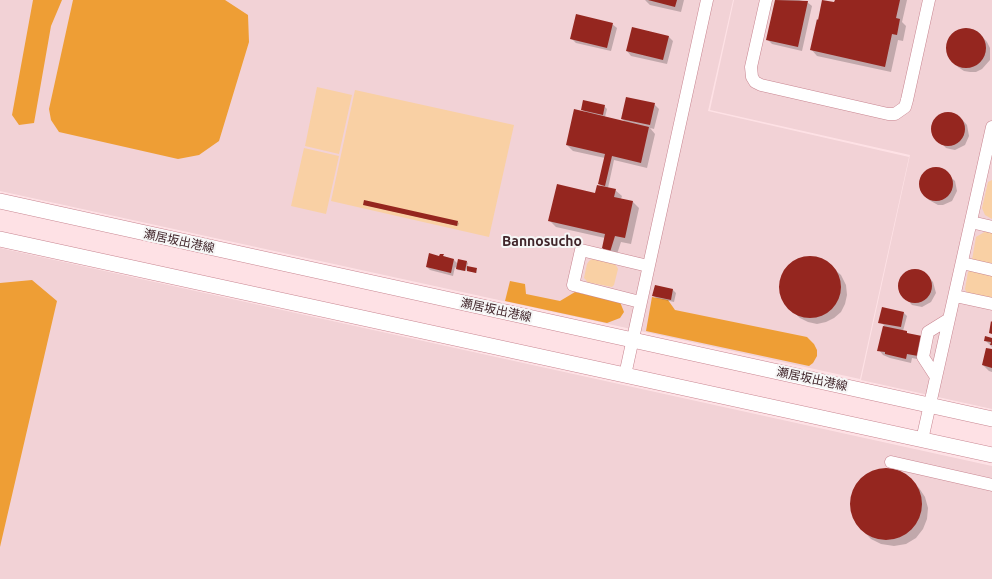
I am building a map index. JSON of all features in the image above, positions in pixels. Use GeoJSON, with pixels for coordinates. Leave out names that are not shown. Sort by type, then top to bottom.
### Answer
{"type":"FeatureCollection","features":[{"type":"Feature","properties":{"kind":"main road","name":"瀬居坂出港線"},"geometry":{"type":"LineString","coordinates":[[0,201],[992,419]]}},
{"type":"Feature","properties":{"kind":"main road"},"geometry":{"type":"LineString","coordinates":[[0,239],[992,456]]}},
{"type":"Feature","properties":{"kind":"lane"},"geometry":{"type":"LineString","coordinates":[[625,375],[707,0]]}},
{"type":"Feature","properties":{"kind":"lane"},"geometry":{"type":"LineString","coordinates":[[766,0],[751,67],[752,77],[755,82],[761,85],[888,114],[895,114],[905,107],[929,0]]}},
{"type":"Feature","properties":{"kind":"lane"},"geometry":{"type":"LineString","coordinates":[[922,440],[971,222],[987,172],[992,128]]}},
{"type":"Feature","properties":{"kind":"lane"},"geometry":{"type":"LineString","coordinates":[[971,222],[992,227]]}},
{"type":"Feature","properties":{"kind":"lane"},"geometry":{"type":"LineString","coordinates":[[640,302],[572,285],[581,250],[648,266]]}},
{"type":"Feature","properties":{"kind":"lane"},"geometry":{"type":"LineString","coordinates":[[962,263],[992,270]]}},
{"type":"Feature","properties":{"kind":"lane"},"geometry":{"type":"LineString","coordinates":[[955,296],[992,304]]}},
{"type":"Feature","properties":{"kind":"lane"},"geometry":{"type":"LineString","coordinates":[[936,377],[923,357],[928,332],[949,318]]}},
{"type":"Feature","properties":{"kind":"lane"},"geometry":{"type":"LineString","coordinates":[[891,462],[992,485]]}},
{"type":"Feature","properties":{"kind":"shaded area"},"geometry":{"type":"Polygon","coordinates":[[[0,0],[733,0],[708,111],[909,157],[860,379],[0,191],[0,0]]]}},
{"type":"Feature","properties":{"kind":"shaded area"},"geometry":{"type":"Polygon","coordinates":[[[33,0],[62,0],[51,26],[34,123],[19,125],[12,115],[33,0]]]}},
{"type":"Feature","properties":{"kind":"shaded area"},"geometry":{"type":"Polygon","coordinates":[[[73,0],[225,0],[248,15],[249,42],[219,141],[199,155],[178,159],[59,132],[51,120],[49,109],[73,0]]]}},
{"type":"Feature","properties":{"kind":"shaded area"},"geometry":{"type":"Polygon","coordinates":[[[734,0],[992,0],[992,409],[861,380],[910,155],[710,110],[734,0]]]}},
{"type":"Feature","properties":{"kind":"shaded area"},"geometry":{"type":"Polygon","coordinates":[[[317,87],[352,95],[339,154],[305,146],[317,87]]]}},
{"type":"Feature","properties":{"kind":"shaded area"},"geometry":{"type":"Polygon","coordinates":[[[355,90],[514,125],[489,237],[331,201],[355,90]]]}},
{"type":"Feature","properties":{"kind":"shaded area"},"geometry":{"type":"Polygon","coordinates":[[[304,148],[339,156],[326,214],[291,206],[304,148]]]}},
{"type":"Feature","properties":{"kind":"shaded area"},"geometry":{"type":"Polygon","coordinates":[[[992,180],[992,219],[985,215],[982,208],[988,182],[992,180]]]}},
{"type":"Feature","properties":{"kind":"shaded area"},"geometry":{"type":"Polygon","coordinates":[[[986,231],[992,232],[992,265],[972,260],[976,237],[986,231]]]}},
{"type":"Feature","properties":{"kind":"shaded area"},"geometry":{"type":"Polygon","coordinates":[[[0,248],[992,466],[992,579],[0,579],[0,248]]]}},
{"type":"Feature","properties":{"kind":"shaded area"},"geometry":{"type":"Polygon","coordinates":[[[592,259],[615,264],[618,269],[614,285],[612,287],[587,282],[584,278],[587,264],[592,259]]]}},
{"type":"Feature","properties":{"kind":"shaded area"},"geometry":{"type":"Polygon","coordinates":[[[971,270],[992,275],[992,298],[967,293],[965,289],[968,272],[971,270]]]}},
{"type":"Feature","properties":{"kind":"shaded area"},"geometry":{"type":"Polygon","coordinates":[[[32,280],[57,301],[0,547],[0,283],[32,280]]]}},
{"type":"Feature","properties":{"kind":"shaded area"},"geometry":{"type":"Polygon","coordinates":[[[510,281],[525,284],[526,294],[560,301],[575,292],[620,302],[624,312],[620,318],[607,323],[505,301],[510,281]]]}},
{"type":"Feature","properties":{"kind":"shaded area"},"geometry":{"type":"Polygon","coordinates":[[[652,297],[668,300],[675,310],[807,337],[814,344],[817,350],[817,356],[813,363],[809,366],[646,331],[652,297]]]}},
{"type":"Feature","properties":{"kind":"building"},"geometry":{"type":"Polygon","coordinates":[[[648,0],[677,0],[675,7],[648,0]]]}},
{"type":"Feature","properties":{"kind":"building"},"geometry":{"type":"Polygon","coordinates":[[[775,0],[808,1],[798,47],[766,40],[775,0]]]}},
{"type":"Feature","properties":{"kind":"building"},"geometry":{"type":"Polygon","coordinates":[[[822,0],[834,2],[835,0],[900,0],[896,18],[900,19],[897,35],[892,34],[885,67],[810,50],[822,0]]]}},
{"type":"Feature","properties":{"kind":"building"},"geometry":{"type":"Polygon","coordinates":[[[576,14],[613,23],[607,48],[570,39],[576,14]]]}},
{"type":"Feature","properties":{"kind":"building"},"geometry":{"type":"Polygon","coordinates":[[[632,27],[669,36],[663,60],[626,51],[632,27]]]}},
{"type":"Feature","properties":{"kind":"building"},"geometry":{"type":"Polygon","coordinates":[[[970,28],[977,31],[983,37],[986,48],[985,56],[977,65],[970,68],[962,68],[955,65],[947,56],[946,44],[949,37],[958,29],[970,28]]]}},
{"type":"Feature","properties":{"kind":"building"},"geometry":{"type":"Polygon","coordinates":[[[626,97],[655,103],[650,125],[621,119],[626,97]]]}},
{"type":"Feature","properties":{"kind":"building"},"geometry":{"type":"Polygon","coordinates":[[[583,100],[605,105],[603,115],[581,110],[583,100]]]}},
{"type":"Feature","properties":{"kind":"building"},"geometry":{"type":"Polygon","coordinates":[[[574,109],[649,127],[641,163],[612,156],[605,186],[598,184],[605,154],[566,145],[574,109]]]}},
{"type":"Feature","properties":{"kind":"building"},"geometry":{"type":"Polygon","coordinates":[[[945,112],[951,112],[960,117],[964,123],[964,135],[960,141],[951,146],[945,146],[936,141],[931,132],[931,126],[936,117],[945,112]]]}},
{"type":"Feature","properties":{"kind":"building"},"geometry":{"type":"Polygon","coordinates":[[[933,167],[939,167],[948,172],[952,178],[952,190],[948,196],[939,201],[933,201],[924,196],[919,187],[919,181],[924,172],[933,167]]]}},
{"type":"Feature","properties":{"kind":"building"},"geometry":{"type":"Polygon","coordinates":[[[557,184],[595,193],[597,185],[616,189],[614,197],[633,201],[625,238],[615,236],[610,252],[602,250],[605,234],[548,221],[557,184]]]}},
{"type":"Feature","properties":{"kind":"building"},"geometry":{"type":"Polygon","coordinates":[[[364,200],[458,221],[457,226],[363,205],[364,200]]]}},
{"type":"Feature","properties":{"kind":"building"},"geometry":{"type":"Polygon","coordinates":[[[429,253],[439,256],[440,254],[444,254],[443,256],[454,259],[451,273],[426,267],[429,253]]]}},
{"type":"Feature","properties":{"kind":"building"},"geometry":{"type":"Polygon","coordinates":[[[810,256],[827,261],[832,265],[836,270],[841,287],[836,304],[832,309],[827,313],[810,318],[793,313],[788,309],[784,304],[779,287],[784,270],[788,265],[793,261],[810,256]]]}},
{"type":"Feature","properties":{"kind":"building"},"geometry":{"type":"Polygon","coordinates":[[[458,259],[467,261],[465,271],[456,269],[458,259]]]}},
{"type":"Feature","properties":{"kind":"building"},"geometry":{"type":"Polygon","coordinates":[[[467,266],[477,268],[476,273],[467,271],[467,266]]]}},
{"type":"Feature","properties":{"kind":"building"},"geometry":{"type":"Polygon","coordinates":[[[912,269],[918,269],[927,274],[931,280],[931,292],[927,298],[918,303],[912,303],[903,298],[898,289],[898,283],[903,274],[912,269]]]}},
{"type":"Feature","properties":{"kind":"building"},"geometry":{"type":"Polygon","coordinates":[[[655,285],[673,289],[671,300],[652,296],[655,285]]]}},
{"type":"Feature","properties":{"kind":"building"},"geometry":{"type":"Polygon","coordinates":[[[882,307],[904,312],[901,327],[878,323],[882,307]]]}},
{"type":"Feature","properties":{"kind":"building"},"geometry":{"type":"Polygon","coordinates":[[[991,321],[992,322],[992,334],[989,333],[991,321]]]}},
{"type":"Feature","properties":{"kind":"building"},"geometry":{"type":"Polygon","coordinates":[[[883,326],[922,336],[918,356],[907,354],[906,359],[877,351],[883,326]]]}},
{"type":"Feature","properties":{"kind":"building"},"geometry":{"type":"Polygon","coordinates":[[[985,336],[992,338],[992,345],[990,345],[991,342],[984,341],[985,336]]]}},
{"type":"Feature","properties":{"kind":"building"},"geometry":{"type":"Polygon","coordinates":[[[986,348],[992,349],[992,368],[982,365],[986,348]]]}},
{"type":"Feature","properties":{"kind":"building"},"geometry":{"type":"Polygon","coordinates":[[[886,468],[900,471],[912,478],[919,490],[922,504],[919,518],[912,530],[900,537],[886,540],[872,537],[860,530],[853,518],[850,504],[853,490],[860,478],[872,471],[886,468]]]}},
{"type":"Feature","properties":{"kind":"district","name":"Bannosucho"},"geometry":{"type":"Point","coordinates":[542,241]}}]}
